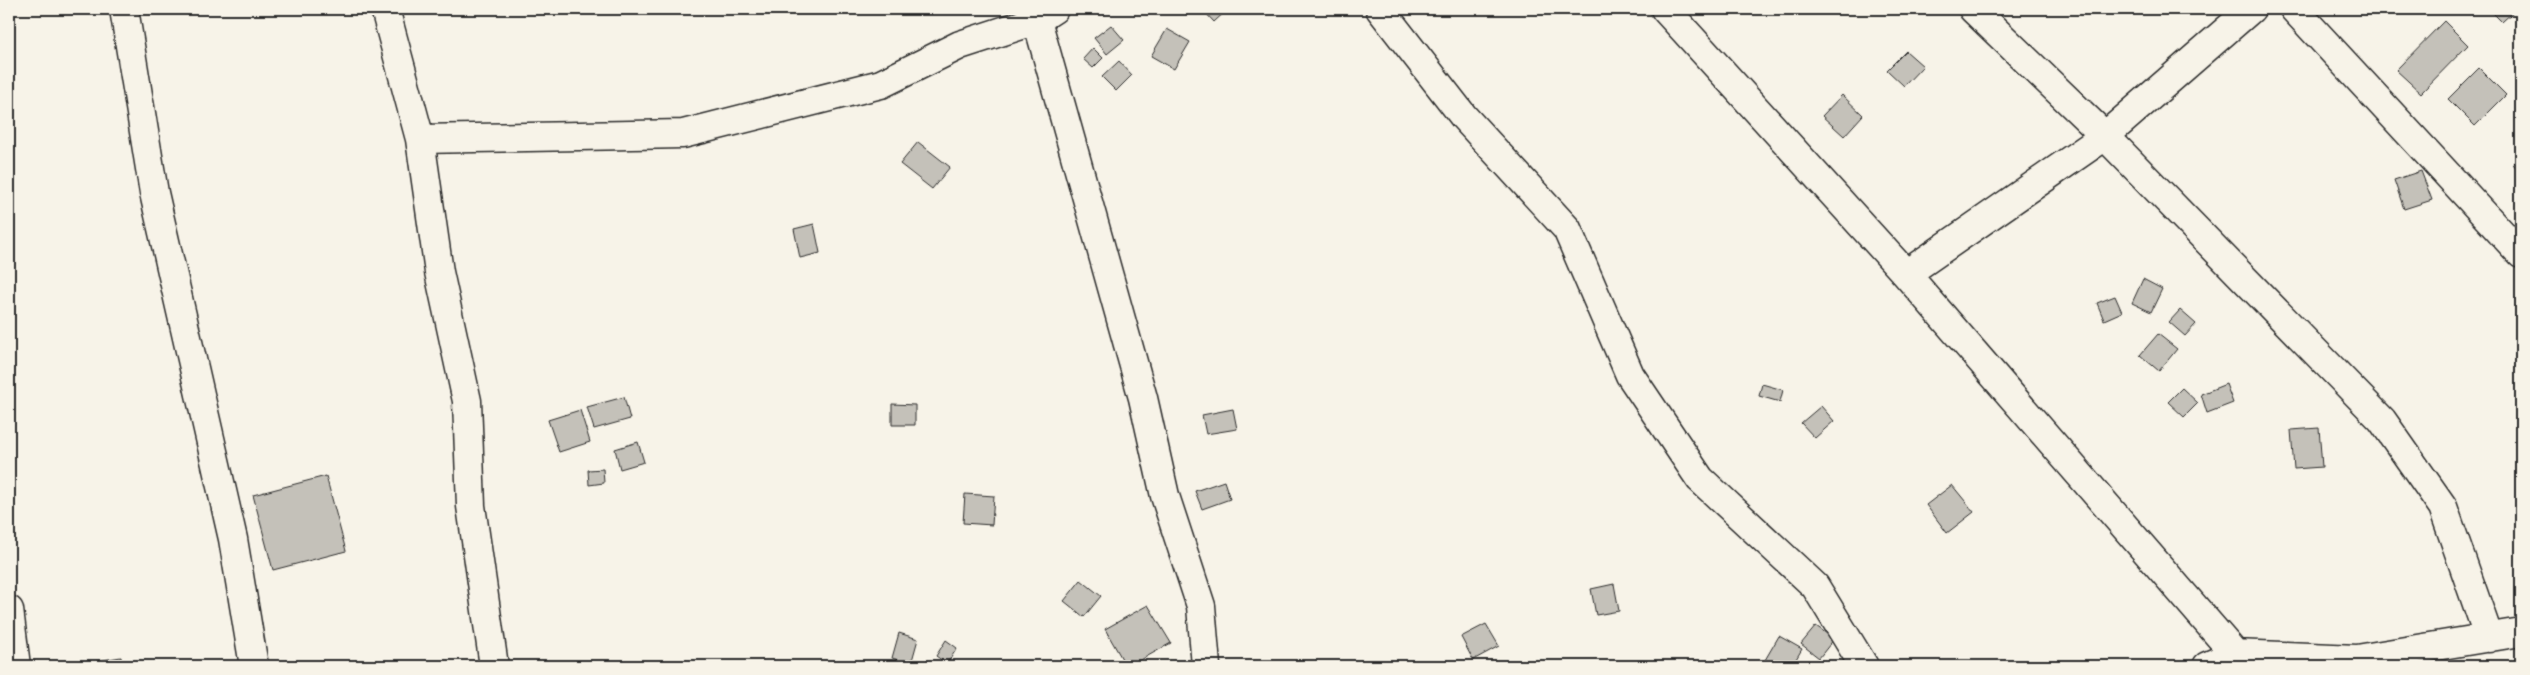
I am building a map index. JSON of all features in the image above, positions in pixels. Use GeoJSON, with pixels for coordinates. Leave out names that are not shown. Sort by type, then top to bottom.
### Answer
{"type":"FeatureCollection","features":[{"type":"Feature","properties":{"kind":"street"},"geometry":{"type":"LineString","coordinates":[[124,9],[154,194],[233,539],[254,666]]}},
{"type":"Feature","properties":{"kind":"street"},"geometry":{"type":"LineString","coordinates":[[385,9],[420,139],[439,272],[467,401],[471,506],[494,666]]}},
{"type":"Feature","properties":{"kind":"street"},"geometry":{"type":"LineString","coordinates":[[1380,9],[1464,117],[1566,228],[1630,375],[1700,479],[1815,586],[1864,666]]}},
{"type":"Feature","properties":{"kind":"street"},"geometry":{"type":"LineString","coordinates":[[1665,9],[1906,274],[2235,654]]}},
{"type":"Feature","properties":{"kind":"street"},"geometry":{"type":"LineString","coordinates":[[1973,9],[2104,136],[2382,420],[2443,507],[2489,638]]}},
{"type":"Feature","properties":{"kind":"street"},"geometry":{"type":"LineString","coordinates":[[1906,274],[2104,136],[2251,9]]}},
{"type":"Feature","properties":{"kind":"street"},"geometry":{"type":"LineString","coordinates":[[2294,9],[2521,254]]}},
{"type":"Feature","properties":{"kind":"street"},"geometry":{"type":"LineString","coordinates":[[420,139],[683,134],[882,84],[960,45],[1041,12],[1143,398],[1165,496],[1201,606],[1206,666]]}},
{"type":"Feature","properties":{"kind":"street"},"geometry":{"type":"LineString","coordinates":[[9,610],[16,666]]}},
{"type":"Feature","properties":{"kind":"street"},"geometry":{"type":"LineString","coordinates":[[2207,666],[2235,654],[2358,663],[2521,632]]}},
{"type":"Feature","properties":{"kind":"building"},"geometry":{"type":"Polygon","coordinates":[[[1202,9],[1228,9],[1214,22],[1202,9]]]}},
{"type":"Feature","properties":{"kind":"building"},"geometry":{"type":"Polygon","coordinates":[[[2489,9],[2516,9],[2502,22],[2489,9]]]}},
{"type":"Feature","properties":{"kind":"building"},"geometry":{"type":"Polygon","coordinates":[[[2444,21],[2468,45],[2421,93],[2396,70],[2444,21]]]}},
{"type":"Feature","properties":{"kind":"building"},"geometry":{"type":"Polygon","coordinates":[[[1111,25],[1124,40],[1107,54],[1094,38],[1111,25]]]}},
{"type":"Feature","properties":{"kind":"building"},"geometry":{"type":"Polygon","coordinates":[[[1167,29],[1190,42],[1174,69],[1151,56],[1167,29]]]}},
{"type":"Feature","properties":{"kind":"building"},"geometry":{"type":"Polygon","coordinates":[[[1093,48],[1103,58],[1093,68],[1083,59],[1093,48]]]}},
{"type":"Feature","properties":{"kind":"building"},"geometry":{"type":"Polygon","coordinates":[[[1906,51],[1923,66],[1904,86],[1887,70],[1906,51]]]}},
{"type":"Feature","properties":{"kind":"building"},"geometry":{"type":"Polygon","coordinates":[[[1119,61],[1132,75],[1116,91],[1102,77],[1119,61]]]}},
{"type":"Feature","properties":{"kind":"building"},"geometry":{"type":"Polygon","coordinates":[[[2479,68],[2506,95],[2475,126],[2448,99],[2479,68]]]}},
{"type":"Feature","properties":{"kind":"building"},"geometry":{"type":"Polygon","coordinates":[[[1842,95],[1863,115],[1844,136],[1822,116],[1842,95]]]}},
{"type":"Feature","properties":{"kind":"building"},"geometry":{"type":"Polygon","coordinates":[[[918,142],[950,167],[932,189],[900,164],[918,142]]]}},
{"type":"Feature","properties":{"kind":"building"},"geometry":{"type":"Polygon","coordinates":[[[2521,157],[2521,173],[2513,164],[2521,157]]]}},
{"type":"Feature","properties":{"kind":"building"},"geometry":{"type":"Polygon","coordinates":[[[2421,171],[2432,200],[2404,209],[2394,180],[2421,171]]]}},
{"type":"Feature","properties":{"kind":"building"},"geometry":{"type":"Polygon","coordinates":[[[814,224],[820,253],[800,258],[794,229],[814,224]]]}},
{"type":"Feature","properties":{"kind":"building"},"geometry":{"type":"Polygon","coordinates":[[[2143,279],[2162,289],[2151,312],[2132,303],[2143,279]]]}},
{"type":"Feature","properties":{"kind":"building"},"geometry":{"type":"Polygon","coordinates":[[[2115,296],[2122,312],[2104,320],[2097,303],[2115,296]]]}},
{"type":"Feature","properties":{"kind":"building"},"geometry":{"type":"Polygon","coordinates":[[[2180,310],[2196,324],[2185,336],[2169,322],[2180,310]]]}},
{"type":"Feature","properties":{"kind":"building"},"geometry":{"type":"Polygon","coordinates":[[[2158,334],[2177,349],[2159,371],[2140,355],[2158,334]]]}},
{"type":"Feature","properties":{"kind":"building"},"geometry":{"type":"Polygon","coordinates":[[[1762,384],[1783,390],[1780,402],[1759,396],[1762,384]]]}},
{"type":"Feature","properties":{"kind":"building"},"geometry":{"type":"Polygon","coordinates":[[[2226,384],[2233,403],[2207,413],[2201,394],[2226,384]]]}},
{"type":"Feature","properties":{"kind":"building"},"geometry":{"type":"Polygon","coordinates":[[[2182,388],[2198,403],[2184,417],[2168,402],[2182,388]]]}},
{"type":"Feature","properties":{"kind":"building"},"geometry":{"type":"Polygon","coordinates":[[[624,397],[630,419],[594,429],[587,407],[624,397]]]}},
{"type":"Feature","properties":{"kind":"building"},"geometry":{"type":"Polygon","coordinates":[[[892,404],[915,405],[915,425],[892,425],[892,404]]]}},
{"type":"Feature","properties":{"kind":"building"},"geometry":{"type":"Polygon","coordinates":[[[1821,406],[1834,421],[1815,438],[1801,423],[1821,406]]]}},
{"type":"Feature","properties":{"kind":"building"},"geometry":{"type":"Polygon","coordinates":[[[1233,409],[1237,429],[1206,434],[1202,415],[1233,409]]]}},
{"type":"Feature","properties":{"kind":"building"},"geometry":{"type":"Polygon","coordinates":[[[580,410],[590,442],[559,452],[548,420],[580,410]]]}},
{"type":"Feature","properties":{"kind":"building"},"geometry":{"type":"Polygon","coordinates":[[[2319,428],[2322,467],[2294,469],[2291,430],[2319,428]]]}},
{"type":"Feature","properties":{"kind":"building"},"geometry":{"type":"Polygon","coordinates":[[[638,442],[644,462],[620,469],[615,449],[638,442]]]}},
{"type":"Feature","properties":{"kind":"building"},"geometry":{"type":"Polygon","coordinates":[[[603,469],[604,483],[589,485],[588,470],[603,469]]]}},
{"type":"Feature","properties":{"kind":"building"},"geometry":{"type":"Polygon","coordinates":[[[326,476],[346,551],[273,570],[253,495],[326,476]]]}},
{"type":"Feature","properties":{"kind":"building"},"geometry":{"type":"Polygon","coordinates":[[[1224,481],[1230,499],[1202,509],[1195,491],[1224,481]]]}},
{"type":"Feature","properties":{"kind":"building"},"geometry":{"type":"Polygon","coordinates":[[[1952,485],[1974,512],[1947,533],[1926,505],[1952,485]]]}},
{"type":"Feature","properties":{"kind":"building"},"geometry":{"type":"Polygon","coordinates":[[[965,494],[994,496],[992,525],[963,523],[965,494]]]}},
{"type":"Feature","properties":{"kind":"building"},"geometry":{"type":"Polygon","coordinates":[[[1081,580],[1101,596],[1084,617],[1064,601],[1081,580]]]}},
{"type":"Feature","properties":{"kind":"building"},"geometry":{"type":"Polygon","coordinates":[[[1614,584],[1619,611],[1596,615],[1591,589],[1614,584]]]}},
{"type":"Feature","properties":{"kind":"building"},"geometry":{"type":"Polygon","coordinates":[[[1148,605],[1171,643],[1130,666],[1126,666],[1105,629],[1148,605]]]}},
{"type":"Feature","properties":{"kind":"building"},"geometry":{"type":"Polygon","coordinates":[[[1486,624],[1499,646],[1473,660],[1461,637],[1486,624]]]}},
{"type":"Feature","properties":{"kind":"building"},"geometry":{"type":"Polygon","coordinates":[[[1816,626],[1834,639],[1819,658],[1801,644],[1816,626]]]}},
{"type":"Feature","properties":{"kind":"building"},"geometry":{"type":"Polygon","coordinates":[[[899,633],[918,639],[911,664],[892,658],[899,633]]]}},
{"type":"Feature","properties":{"kind":"building"},"geometry":{"type":"Polygon","coordinates":[[[1779,636],[1802,649],[1792,666],[1776,666],[1765,660],[1779,636]]]}},
{"type":"Feature","properties":{"kind":"building"},"geometry":{"type":"Polygon","coordinates":[[[946,640],[957,648],[947,664],[936,656],[946,640]]]}},
{"type":"Feature","properties":{"kind":"building"},"geometry":{"type":"Polygon","coordinates":[[[121,657],[122,666],[67,666],[121,657]]]}},
{"type":"Feature","properties":{"kind":"building"},"geometry":{"type":"Polygon","coordinates":[[[917,659],[925,666],[911,666],[917,659]]]}}]}
